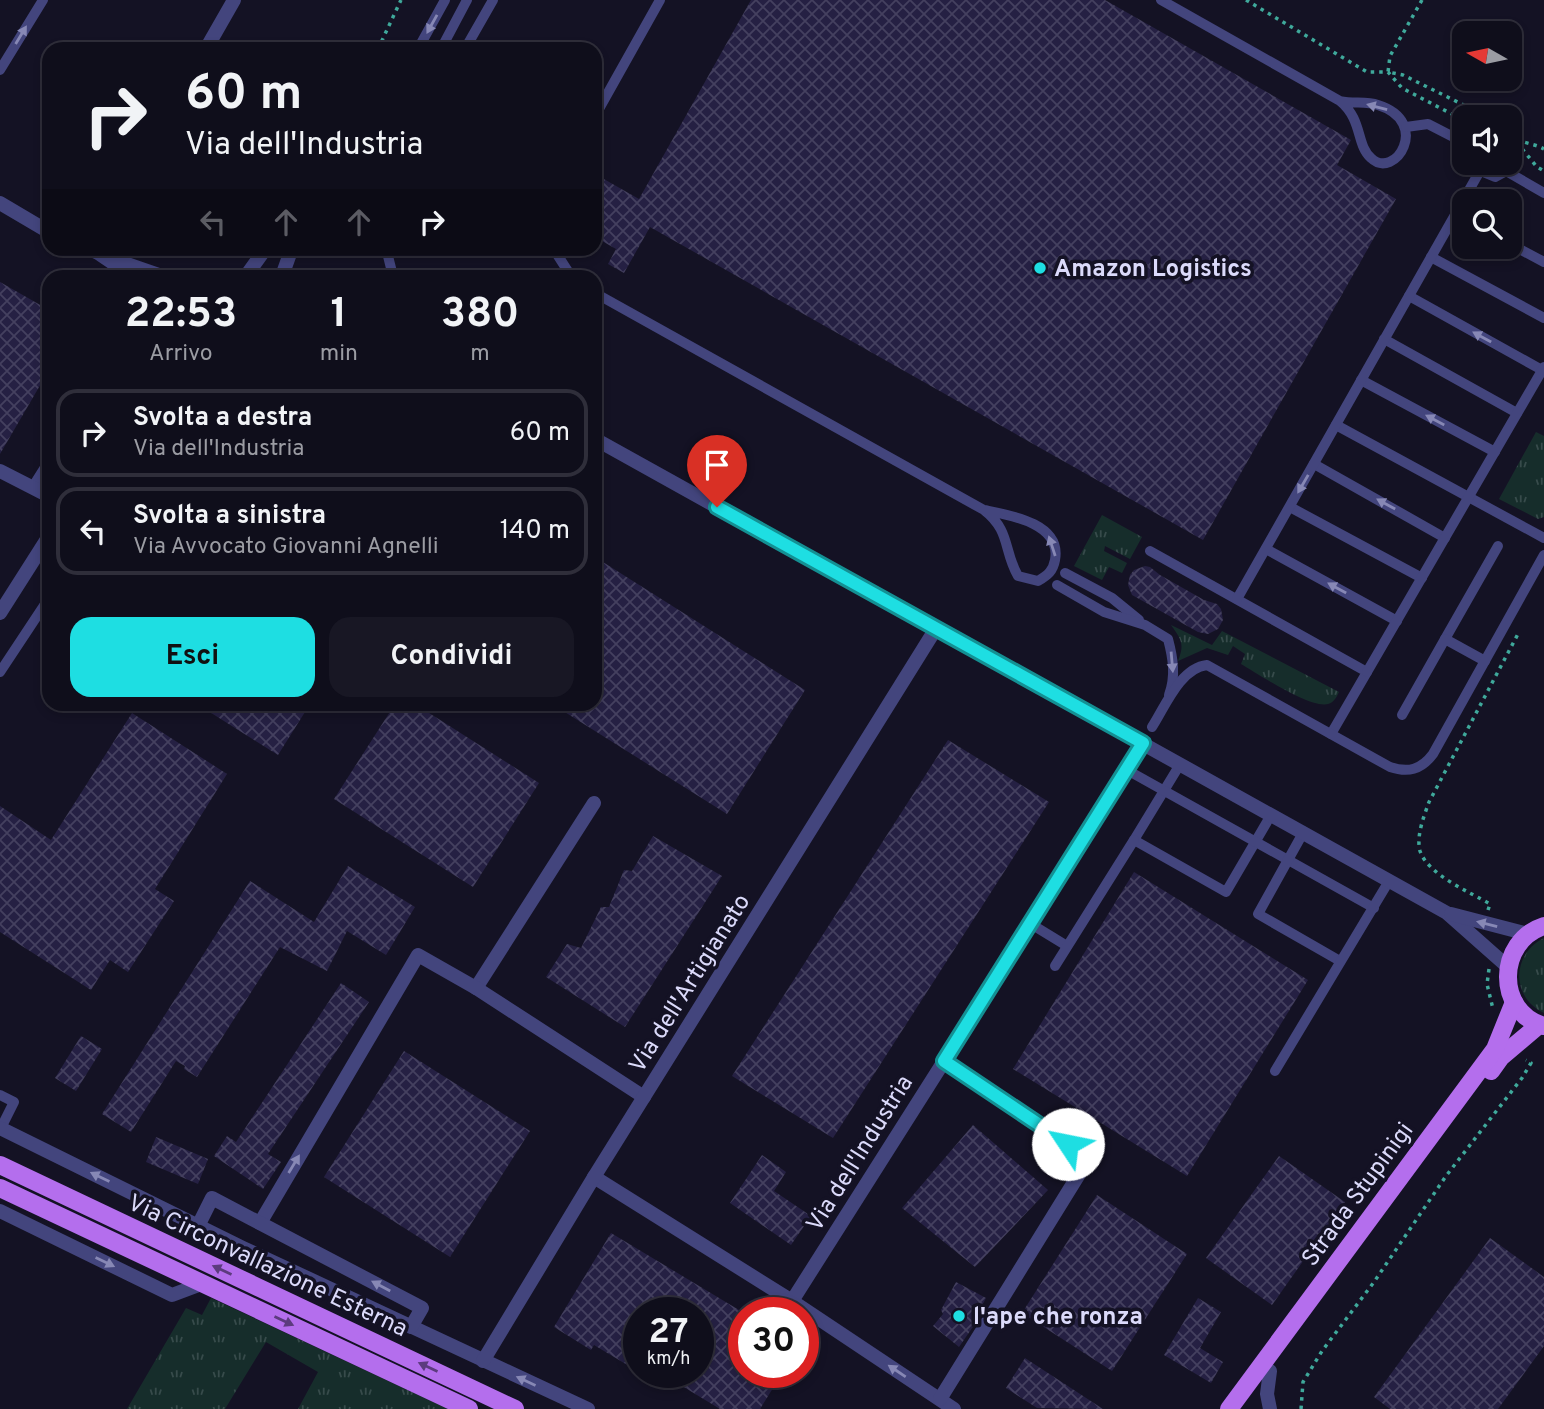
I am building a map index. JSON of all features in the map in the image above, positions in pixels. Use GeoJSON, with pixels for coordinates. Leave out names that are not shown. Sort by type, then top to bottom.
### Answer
{"type":"FeatureCollection","features":[{"type":"Feature","properties":{"kind":"main road"},"geometry":{"type":"LineString","coordinates":[[1514,1002],[1509,991],[1508,967],[1514,948],[1536,930]]}},
{"type":"Feature","properties":{"kind":"main road","name":"Strada Stupinigi"},"geometry":{"type":"LineString","coordinates":[[1232,1408],[1270,1371],[1501,1057],[1542,1025],[1524,1016],[1514,1002]]}},
{"type":"Feature","properties":{"kind":"main road","name":"Strada Stupinigi"},"geometry":{"type":"LineString","coordinates":[[1232,1408],[1494,1049],[1514,1002]]}},
{"type":"Feature","properties":{"kind":"main road","name":"Via Circonvallazione Esterna"},"geometry":{"type":"LineString","coordinates":[[0,1166],[515,1409]]}},
{"type":"Feature","properties":{"kind":"main road","name":"Via Circonvallazione Esterna"},"geometry":{"type":"LineString","coordinates":[[0,1188],[469,1409]]}},
{"type":"Feature","properties":{"kind":"street"},"geometry":{"type":"LineString","coordinates":[[210,42],[234,0]]}},
{"type":"Feature","properties":{"kind":"street"},"geometry":{"type":"LineString","coordinates":[[0,203],[42,228]]}},
{"type":"Feature","properties":{"kind":"street"},"geometry":{"type":"LineString","coordinates":[[102,256],[123,270]]}},
{"type":"Feature","properties":{"kind":"street"},"geometry":{"type":"LineString","coordinates":[[106,256],[145,270]]}},
{"type":"Feature","properties":{"kind":"street"},"geometry":{"type":"LineString","coordinates":[[602,443],[1447,913],[1508,967]]}},
{"type":"Feature","properties":{"kind":"street"},"geometry":{"type":"LineString","coordinates":[[0,471],[42,493]]}},
{"type":"Feature","properties":{"kind":"street"},"geometry":{"type":"LineString","coordinates":[[0,613],[42,547]]}},
{"type":"Feature","properties":{"kind":"street","name":"Via dell'Artigianato"},"geometry":{"type":"LineString","coordinates":[[483,1361],[594,1177],[935,630]]}},
{"type":"Feature","properties":{"kind":"street","name":"Via dell'Industria"},"geometry":{"type":"LineString","coordinates":[[795,1297],[1143,743]]}},
{"type":"Feature","properties":{"kind":"street"},"geometry":{"type":"LineString","coordinates":[[594,803],[476,988],[644,1097]]}},
{"type":"Feature","properties":{"kind":"street"},"geometry":{"type":"LineString","coordinates":[[1447,913],[1536,930]]}},
{"type":"Feature","properties":{"kind":"street","name":"Via Circonvallazione Esterna"},"geometry":{"type":"LineString","coordinates":[[260,1223],[418,954],[476,988]]}},
{"type":"Feature","properties":{"kind":"street"},"geometry":{"type":"LineString","coordinates":[[940,1399],[1089,1158],[944,1061]]}},
{"type":"Feature","properties":{"kind":"street","name":"Via Circonvallazione Esterna"},"geometry":{"type":"LineString","coordinates":[[0,1128],[198,1226],[589,1409]]}},
{"type":"Feature","properties":{"kind":"street"},"geometry":{"type":"LineString","coordinates":[[594,1177],[786,1297]]}},
{"type":"Feature","properties":{"kind":"street","name":"Via Circonvallazione Esterna"},"geometry":{"type":"LineString","coordinates":[[198,1226],[212,1198],[422,1308],[411,1327]]}},
{"type":"Feature","properties":{"kind":"street","name":"Via Circonvallazione Esterna"},"geometry":{"type":"LineString","coordinates":[[0,1211],[172,1295],[204,1283]]}},
{"type":"Feature","properties":{"kind":"street"},"geometry":{"type":"LineString","coordinates":[[819,1319],[954,1409]]}},
{"type":"Feature","properties":{"kind":"street"},"geometry":{"type":"LineString","coordinates":[[1270,1371],[1270,1409]]}},
{"type":"Feature","properties":{"kind":"lane"},"geometry":{"type":"LineString","coordinates":[[0,70],[43,0]]}},
{"type":"Feature","properties":{"kind":"lane"},"geometry":{"type":"LineString","coordinates":[[422,42],[445,0]]}},
{"type":"Feature","properties":{"kind":"lane"},"geometry":{"type":"LineString","coordinates":[[445,42],[467,0]]}},
{"type":"Feature","properties":{"kind":"lane"},"geometry":{"type":"LineString","coordinates":[[469,42],[496,0]]}},
{"type":"Feature","properties":{"kind":"lane"},"geometry":{"type":"LineString","coordinates":[[602,104],[660,0]]}},
{"type":"Feature","properties":{"kind":"lane"},"geometry":{"type":"LineString","coordinates":[[1161,0],[1340,101],[1355,118],[1365,149],[1378,163],[1386,163],[1399,157],[1406,144],[1406,127],[1398,116],[1377,104],[1340,101]]}},
{"type":"Feature","properties":{"kind":"lane"},"geometry":{"type":"LineString","coordinates":[[1406,127],[1428,124],[1452,136]]}},
{"type":"Feature","properties":{"kind":"lane"},"geometry":{"type":"LineString","coordinates":[[1518,175],[1544,193]]}},
{"type":"Feature","properties":{"kind":"lane"},"geometry":{"type":"LineString","coordinates":[[1237,600],[1431,257],[1452,227]]}},
{"type":"Feature","properties":{"kind":"lane"},"geometry":{"type":"LineString","coordinates":[[1522,250],[1544,262]]}},
{"type":"Feature","properties":{"kind":"lane"},"geometry":{"type":"LineString","coordinates":[[1431,257],[1544,318]]}},
{"type":"Feature","properties":{"kind":"lane"},"geometry":{"type":"LineString","coordinates":[[1331,734],[1543,368],[1409,296]]}},
{"type":"Feature","properties":{"kind":"lane"},"geometry":{"type":"LineString","coordinates":[[602,297],[984,510],[994,518],[1004,533],[1011,564],[1018,576],[1038,581],[1047,576],[1056,556],[1054,544],[1048,535],[1040,528],[1013,516],[984,510]]}},
{"type":"Feature","properties":{"kind":"lane"},"geometry":{"type":"LineString","coordinates":[[1384,339],[1517,413]]}},
{"type":"Feature","properties":{"kind":"lane"},"geometry":{"type":"LineString","coordinates":[[1362,380],[1494,452]]}},
{"type":"Feature","properties":{"kind":"lane"},"geometry":{"type":"LineString","coordinates":[[1336,425],[1544,538]]}},
{"type":"Feature","properties":{"kind":"lane"},"geometry":{"type":"LineString","coordinates":[[1314,464],[1445,538]]}},
{"type":"Feature","properties":{"kind":"lane"},"geometry":{"type":"LineString","coordinates":[[32,488],[42,472]]}},
{"type":"Feature","properties":{"kind":"lane"},"geometry":{"type":"LineString","coordinates":[[1290,507],[1422,578]]}},
{"type":"Feature","properties":{"kind":"lane"},"geometry":{"type":"LineString","coordinates":[[1402,715],[1498,546]]}},
{"type":"Feature","properties":{"kind":"lane"},"geometry":{"type":"LineString","coordinates":[[1266,549],[1397,621]]}},
{"type":"Feature","properties":{"kind":"lane"},"geometry":{"type":"LineString","coordinates":[[1150,551],[1367,672]]}},
{"type":"Feature","properties":{"kind":"lane"},"geometry":{"type":"LineString","coordinates":[[1152,727],[1185,677],[1193,670],[1207,665],[1390,767],[1409,771],[1419,767],[1433,754],[1544,555]]}},
{"type":"Feature","properties":{"kind":"lane"},"geometry":{"type":"LineString","coordinates":[[1065,573],[1112,598],[1144,625]]}},
{"type":"Feature","properties":{"kind":"lane"},"geometry":{"type":"LineString","coordinates":[[1057,584],[1104,612],[1144,625],[1168,639],[1173,659],[1173,684],[1163,711]]}},
{"type":"Feature","properties":{"kind":"lane"},"geometry":{"type":"LineString","coordinates":[[0,672],[42,609]]}},
{"type":"Feature","properties":{"kind":"lane"},"geometry":{"type":"LineString","coordinates":[[1445,639],[1485,661]]}},
{"type":"Feature","properties":{"kind":"lane"},"geometry":{"type":"LineString","coordinates":[[1055,967],[1180,765]]}},
{"type":"Feature","properties":{"kind":"lane"},"geometry":{"type":"LineString","coordinates":[[1127,770],[1374,908]]}},
{"type":"Feature","properties":{"kind":"lane"},"geometry":{"type":"LineString","coordinates":[[1134,840],[1226,891],[1271,815]]}},
{"type":"Feature","properties":{"kind":"lane"},"geometry":{"type":"LineString","coordinates":[[1303,833],[1258,914],[1340,961]]}},
{"type":"Feature","properties":{"kind":"lane"},"geometry":{"type":"LineString","coordinates":[[1275,1071],[1390,881]]}},
{"type":"Feature","properties":{"kind":"lane"},"geometry":{"type":"LineString","coordinates":[[1031,924],[1067,946]]}},
{"type":"Feature","properties":{"kind":"lane"},"geometry":{"type":"LineString","coordinates":[[0,1095],[14,1102],[0,1128]]}},
{"type":"Feature","properties":{"kind":"path"},"geometry":{"type":"LineString","coordinates":[[381,42],[401,0]]}},
{"type":"Feature","properties":{"kind":"path"},"geometry":{"type":"LineString","coordinates":[[1246,0],[1367,72],[1403,75],[1464,105]]}},
{"type":"Feature","properties":{"kind":"path"},"geometry":{"type":"LineString","coordinates":[[1422,0],[1390,56],[1388,72],[1402,88],[1452,114]]}},
{"type":"Feature","properties":{"kind":"path"},"geometry":{"type":"LineString","coordinates":[[1522,139],[1544,149]]}},
{"type":"Feature","properties":{"kind":"path"},"geometry":{"type":"LineString","coordinates":[[1522,149],[1537,167],[1544,171]]}},
{"type":"Feature","properties":{"kind":"path"},"geometry":{"type":"LineString","coordinates":[[1490,904],[1433,870],[1420,850],[1421,824],[1429,802],[1518,632]]}},
{"type":"Feature","properties":{"kind":"green space"},"geometry":{"type":"Polygon","coordinates":[[[1536,432],[1544,436],[1544,517],[1538,519],[1499,499],[1536,432]]]}},
{"type":"Feature","properties":{"kind":"green space"},"geometry":{"type":"Polygon","coordinates":[[[1102,515],[1142,537],[1130,559],[1105,546],[1104,551],[1127,563],[1122,573],[1109,567],[1102,580],[1074,566],[1102,515]]]}},
{"type":"Feature","properties":{"kind":"green space"},"geometry":{"type":"Polygon","coordinates":[[[1171,625],[1212,645],[1222,631],[1339,692],[1335,700],[1328,704],[1297,696],[1241,664],[1245,654],[1233,646],[1228,655],[1207,648],[1178,661],[1181,642],[1171,625]]]}},
{"type":"Feature","properties":{"kind":"green space"},"geometry":{"type":"Polygon","coordinates":[[[1544,938],[1544,1013],[1525,997],[1519,976],[1525,954],[1544,938]]]}},
{"type":"Feature","properties":{"kind":"green space"},"geometry":{"type":"Polygon","coordinates":[[[211,1298],[448,1409],[298,1409],[318,1372],[266,1342],[225,1409],[127,1409],[186,1308],[202,1315],[211,1298]]]}},
{"type":"Feature","properties":{"kind":"building","name":"Amazon Logistics"},"geometry":{"type":"Polygon","coordinates":[[[751,0],[1105,0],[1351,140],[1337,165],[1396,199],[1203,540],[650,227],[624,273],[608,264],[616,249],[602,241],[602,178],[639,199],[751,0]]]}},
{"type":"Feature","properties":{"kind":"building"},"geometry":{"type":"Polygon","coordinates":[[[0,282],[42,306],[42,382],[0,454],[0,282]]]}},
{"type":"Feature","properties":{"kind":"building"},"geometry":{"type":"Polygon","coordinates":[[[602,561],[805,690],[727,814],[563,711],[602,711],[602,561]]]}},
{"type":"Feature","properties":{"kind":"building"},"geometry":{"type":"Polygon","coordinates":[[[1145,566],[1204,600],[1217,604],[1223,620],[1218,629],[1208,634],[1198,632],[1132,595],[1128,585],[1130,575],[1134,570],[1145,566]]]}},
{"type":"Feature","properties":{"kind":"building"},"geometry":{"type":"Polygon","coordinates":[[[208,711],[306,711],[278,755],[208,711]]]}},
{"type":"Feature","properties":{"kind":"building"},"geometry":{"type":"Polygon","coordinates":[[[391,711],[426,711],[539,783],[473,887],[334,799],[391,711]]]}},
{"type":"Feature","properties":{"kind":"building"},"geometry":{"type":"Polygon","coordinates":[[[132,713],[227,774],[155,889],[174,901],[128,972],[110,960],[91,990],[0,932],[0,806],[51,840],[132,713]]]}},
{"type":"Feature","properties":{"kind":"building"},"geometry":{"type":"Polygon","coordinates":[[[948,740],[1049,802],[833,1138],[732,1076],[948,740]]]}},
{"type":"Feature","properties":{"kind":"building"},"geometry":{"type":"Polygon","coordinates":[[[653,836],[722,876],[625,1027],[546,977],[567,944],[581,948],[601,907],[609,907],[624,870],[632,871],[653,836]]]}},
{"type":"Feature","properties":{"kind":"building"},"geometry":{"type":"Polygon","coordinates":[[[348,866],[415,907],[386,955],[347,931],[327,971],[280,947],[197,1077],[176,1061],[131,1132],[102,1114],[250,881],[314,922],[348,866]]]}},
{"type":"Feature","properties":{"kind":"building"},"geometry":{"type":"Polygon","coordinates":[[[1134,872],[1308,980],[1187,1176],[1013,1069],[1134,872]]]}},
{"type":"Feature","properties":{"kind":"building"},"geometry":{"type":"Polygon","coordinates":[[[341,983],[369,1002],[268,1154],[281,1162],[263,1189],[214,1156],[227,1136],[236,1142],[341,983]]]}},
{"type":"Feature","properties":{"kind":"building"},"geometry":{"type":"Polygon","coordinates":[[[81,1036],[102,1049],[76,1091],[55,1078],[81,1036]]]}},
{"type":"Feature","properties":{"kind":"building"},"geometry":{"type":"Polygon","coordinates":[[[404,1051],[530,1131],[450,1257],[324,1177],[404,1051]]]}},
{"type":"Feature","properties":{"kind":"building"},"geometry":{"type":"Polygon","coordinates":[[[973,1125],[1048,1190],[975,1267],[902,1208],[973,1125]]]}},
{"type":"Feature","properties":{"kind":"building"},"geometry":{"type":"Polygon","coordinates":[[[156,1137],[208,1159],[198,1184],[146,1162],[156,1137]]]}},
{"type":"Feature","properties":{"kind":"building"},"geometry":{"type":"Polygon","coordinates":[[[762,1155],[786,1172],[774,1191],[811,1216],[791,1245],[730,1203],[762,1155]]]}},
{"type":"Feature","properties":{"kind":"building"},"geometry":{"type":"Polygon","coordinates":[[[1279,1156],[1345,1202],[1272,1305],[1206,1258],[1279,1156]]]}},
{"type":"Feature","properties":{"kind":"building"},"geometry":{"type":"Polygon","coordinates":[[[1097,1195],[1187,1254],[1112,1371],[1022,1313],[1097,1195]]]}},
{"type":"Feature","properties":{"kind":"building"},"geometry":{"type":"Polygon","coordinates":[[[611,1233],[728,1303],[728,1388],[773,1388],[760,1409],[720,1409],[685,1388],[714,1388],[714,1297],[623,1297],[623,1362],[594,1345],[591,1350],[554,1327],[611,1233]]]}},
{"type":"Feature","properties":{"kind":"building"},"geometry":{"type":"Polygon","coordinates":[[[1490,1238],[1544,1277],[1544,1346],[1498,1409],[1390,1409],[1374,1397],[1490,1238]]]}},
{"type":"Feature","properties":{"kind":"building","name":"l'ape che ronza"},"geometry":{"type":"Polygon","coordinates":[[[956,1282],[986,1298],[975,1319],[977,1321],[959,1347],[933,1326],[943,1314],[941,1310],[956,1282]]]}},
{"type":"Feature","properties":{"kind":"building"},"geometry":{"type":"Polygon","coordinates":[[[1198,1298],[1221,1312],[1200,1348],[1223,1362],[1211,1383],[1164,1355],[1198,1298]]]}},
{"type":"Feature","properties":{"kind":"building"},"geometry":{"type":"Polygon","coordinates":[[[1025,1358],[1103,1409],[1037,1408],[1006,1388],[1025,1358]]]}},
{"type":"Feature","properties":{"kind":"place","name":"Amazon Logistics"},"geometry":{"type":"Point","coordinates":[1040,268]}},
{"type":"Feature","properties":{"kind":"place","name":"l'ape che ronza"},"geometry":{"type":"Point","coordinates":[959,1316]}},
{"type":"Feature","properties":{"kind":"route"},"geometry":{"type":"LineString","coordinates":[[717,507],[1143,743],[944,1061],[1068,1144]]}}]}
